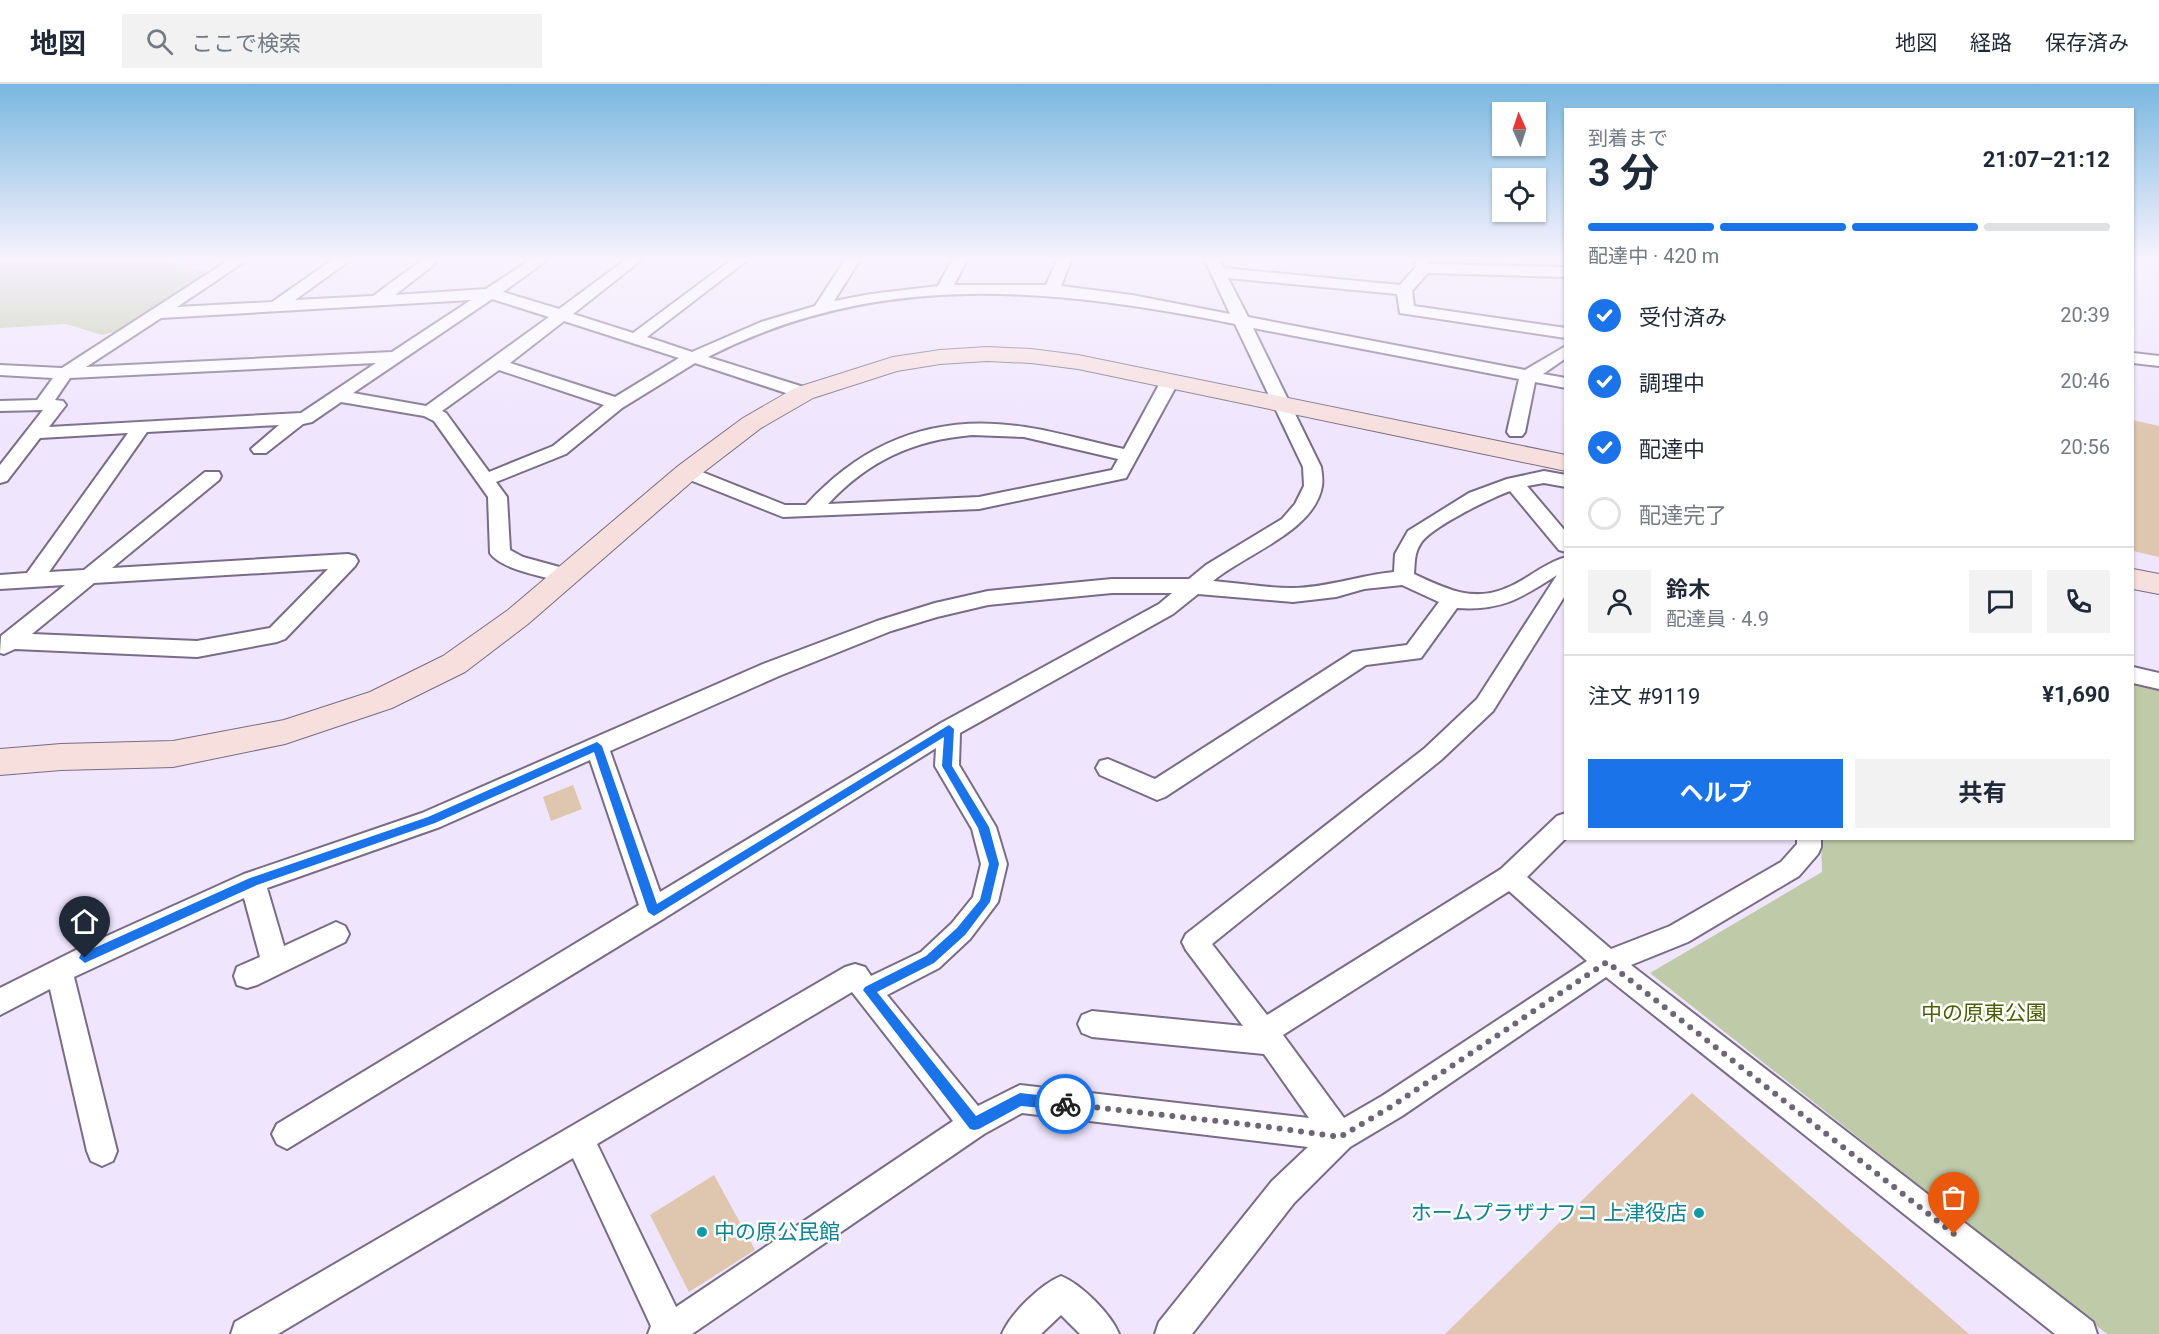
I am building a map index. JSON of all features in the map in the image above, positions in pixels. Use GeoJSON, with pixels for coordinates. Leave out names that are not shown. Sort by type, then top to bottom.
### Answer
{"type":"FeatureCollection","features":[{"type":"Feature","properties":{"kind":"street"},"geometry":{"type":"LineString","coordinates":[[42,405],[65,373],[153,316]]}},
{"type":"Feature","properties":{"kind":"street"},"geometry":{"type":"LineString","coordinates":[[35,433],[306,418],[454,316]]}},
{"type":"Feature","properties":{"kind":"street"},"geometry":{"type":"LineString","coordinates":[[429,412],[497,364],[557,316]]}},
{"type":"Feature","properties":{"kind":"street"},"geometry":{"type":"LineString","coordinates":[[563,316],[804,393]]}},
{"type":"Feature","properties":{"kind":"street"},"geometry":{"type":"LineString","coordinates":[[636,338],[665,316]]}},
{"type":"Feature","properties":{"kind":"street"},"geometry":{"type":"LineString","coordinates":[[484,480],[553,454],[617,404],[693,358],[766,325],[796,316]]}},
{"type":"Feature","properties":{"kind":"street"},"geometry":{"type":"LineString","coordinates":[[1215,316],[1564,383]]}},
{"type":"Feature","properties":{"kind":"street"},"geometry":{"type":"LineString","coordinates":[[287,1134],[654,912],[949,729],[1166,609],[1213,570],[1289,523],[1303,507],[1313,486],[1312,467],[1239,316]]}},
{"type":"Feature","properties":{"kind":"street"},"geometry":{"type":"LineString","coordinates":[[1450,316],[1564,333]]}},
{"type":"Feature","properties":{"kind":"street"},"geometry":{"type":"LineString","coordinates":[[1516,432],[1528,376],[1564,352]]}},
{"type":"Feature","properties":{"kind":"street"},"geometry":{"type":"LineString","coordinates":[[0,762],[61,757],[173,754],[285,732],[339,716],[381,700],[454,664],[518,617],[687,472],[753,423],[804,393],[893,364],[987,354],[1031,356],[1078,362],[1564,463]]}},
{"type":"Feature","properties":{"kind":"street"},"geometry":{"type":"LineString","coordinates":[[0,370],[65,373],[395,357]]}},
{"type":"Feature","properties":{"kind":"street"},"geometry":{"type":"LineString","coordinates":[[2134,358],[2159,361]]}},
{"type":"Feature","properties":{"kind":"street"},"geometry":{"type":"LineString","coordinates":[[497,364],[617,404]]}},
{"type":"Feature","properties":{"kind":"street"},"geometry":{"type":"LineString","coordinates":[[687,472],[783,511],[978,503],[1119,474],[1170,381]]}},
{"type":"Feature","properties":{"kind":"street"},"geometry":{"type":"LineString","coordinates":[[338,396],[429,412],[440,417],[497,497],[500,553],[516,562],[567,576]]}},
{"type":"Feature","properties":{"kind":"street"},"geometry":{"type":"LineString","coordinates":[[0,406],[57,405],[0,477]]}},
{"type":"Feature","properties":{"kind":"street"},"geometry":{"type":"LineString","coordinates":[[260,449],[298,419]]}},
{"type":"Feature","properties":{"kind":"street"},"geometry":{"type":"LineString","coordinates":[[33,580],[141,428]]}},
{"type":"Feature","properties":{"kind":"street"},"geometry":{"type":"LineString","coordinates":[[811,511],[832,487],[856,467],[885,450],[944,434],[981,430],[1023,432],[1128,455]]}},
{"type":"Feature","properties":{"kind":"street"},"geometry":{"type":"LineString","coordinates":[[5,645],[212,476]]}},
{"type":"Feature","properties":{"kind":"street"},"geometry":{"type":"LineString","coordinates":[[1404,579],[1406,554],[1415,536],[1476,497],[1514,483],[1544,477],[1564,481]]}},
{"type":"Feature","properties":{"kind":"street"},"geometry":{"type":"LineString","coordinates":[[1514,483],[1564,543]]}},
{"type":"Feature","properties":{"kind":"street"},"geometry":{"type":"LineString","coordinates":[[0,582],[348,561],[276,634],[197,649],[5,645]]}},
{"type":"Feature","properties":{"kind":"street"},"geometry":{"type":"LineString","coordinates":[[0,1002],[60,973],[85,958],[254,882],[431,820],[771,670],[885,626],[936,610],[988,598],[1112,586],[1192,586],[1293,595],[1336,590],[1363,582],[1404,579],[1452,600],[1480,602],[1510,595],[1551,570],[1564,565]]}},
{"type":"Feature","properties":{"kind":"street"},"geometry":{"type":"LineString","coordinates":[[2134,579],[2159,584]]}},
{"type":"Feature","properties":{"kind":"street"},"geometry":{"type":"LineString","coordinates":[[1340,1137],[1196,942],[1433,754],[1485,705],[1564,582]]}},
{"type":"Feature","properties":{"kind":"street"},"geometry":{"type":"LineString","coordinates":[[1108,768],[1157,790],[1361,658],[1413,652],[1452,600]]}},
{"type":"Feature","properties":{"kind":"street"},"geometry":{"type":"LineString","coordinates":[[2134,675],[2159,681]]}},
{"type":"Feature","properties":{"kind":"street"},"geometry":{"type":"LineString","coordinates":[[869,990],[930,960],[961,931],[985,902],[994,864],[984,827],[947,766],[949,729]]}},
{"type":"Feature","properties":{"kind":"street"},"geometry":{"type":"LineString","coordinates":[[597,746],[654,912]]}},
{"type":"Feature","properties":{"kind":"street"},"geometry":{"type":"LineString","coordinates":[[1092,1024],[1267,1037],[1510,877],[1564,825]]}},
{"type":"Feature","properties":{"kind":"street"},"geometry":{"type":"LineString","coordinates":[[1171,1334],[1282,1192],[1340,1137],[1392,1106],[1607,962],[1679,934],[1790,869],[1809,847],[1809,840]]}},
{"type":"Feature","properties":{"kind":"street"},"geometry":{"type":"LineString","coordinates":[[1510,877],[1607,962],[2082,1334]]}},
{"type":"Feature","properties":{"kind":"street"},"geometry":{"type":"LineString","coordinates":[[254,882],[275,963]]}},
{"type":"Feature","properties":{"kind":"street"},"geometry":{"type":"LineString","coordinates":[[247,976],[336,934]]}},
{"type":"Feature","properties":{"kind":"street"},"geometry":{"type":"LineString","coordinates":[[60,973],[102,1151]]}},
{"type":"Feature","properties":{"kind":"street"},"geometry":{"type":"LineString","coordinates":[[247,1334],[855,976],[869,990],[974,1124]]}},
{"type":"Feature","properties":{"kind":"street"},"geometry":{"type":"LineString","coordinates":[[579,1139],[668,1333],[974,1124],[1020,1099],[1340,1137]]}},
{"type":"Feature","properties":{"kind":"street"},"geometry":{"type":"LineString","coordinates":[[1018,1334],[1061,1293],[1103,1334]]}},
{"type":"Feature","properties":{"kind":"green space"},"geometry":{"type":"Polygon","coordinates":[[[0,316],[142,316],[119,331],[102,335],[66,324],[0,328],[0,316]]]}},
{"type":"Feature","properties":{"kind":"green space","name":"中の原東公園"},"geometry":{"type":"Polygon","coordinates":[[[2134,681],[2159,687],[2159,1334],[2107,1334],[1650,973],[1822,872],[1821,840],[2134,840],[2134,681]]]}},
{"type":"Feature","properties":{"kind":"building"},"geometry":{"type":"Polygon","coordinates":[[[2134,420],[2159,426],[2159,557],[2134,551],[2134,420]]]}},
{"type":"Feature","properties":{"kind":"building"},"geometry":{"type":"Polygon","coordinates":[[[573,785],[582,809],[551,821],[543,797],[573,785]]]}},
{"type":"Feature","properties":{"kind":"building","name":"ホームプラザナフコ 上津役店"},"geometry":{"type":"Polygon","coordinates":[[[1692,1093],[1969,1334],[1445,1334],[1692,1093]]]}},
{"type":"Feature","properties":{"kind":"building","name":"中の原公民館"},"geometry":{"type":"Polygon","coordinates":[[[714,1175],[755,1250],[689,1292],[650,1215],[714,1175]]]}},
{"type":"Feature","properties":{"kind":"way so far"},"geometry":{"type":"LineString","coordinates":[[1065,1104],[1340,1137],[1392,1106],[1607,962],[1954,1234]]}},
{"type":"Feature","properties":{"kind":"place","name":"ホームプラザナフコ 上津役店"},"geometry":{"type":"Point","coordinates":[1699,1213]}},
{"type":"Feature","properties":{"kind":"place","name":"中の原公民館"},"geometry":{"type":"Point","coordinates":[702,1232]}},
{"type":"Feature","properties":{"kind":"route"},"geometry":{"type":"LineString","coordinates":[[85,958],[254,882],[477,802],[597,746],[654,912],[949,729],[947,766],[984,827],[994,864],[985,902],[961,931],[930,960],[869,990],[974,1124],[1020,1099],[1065,1104]]}}]}
